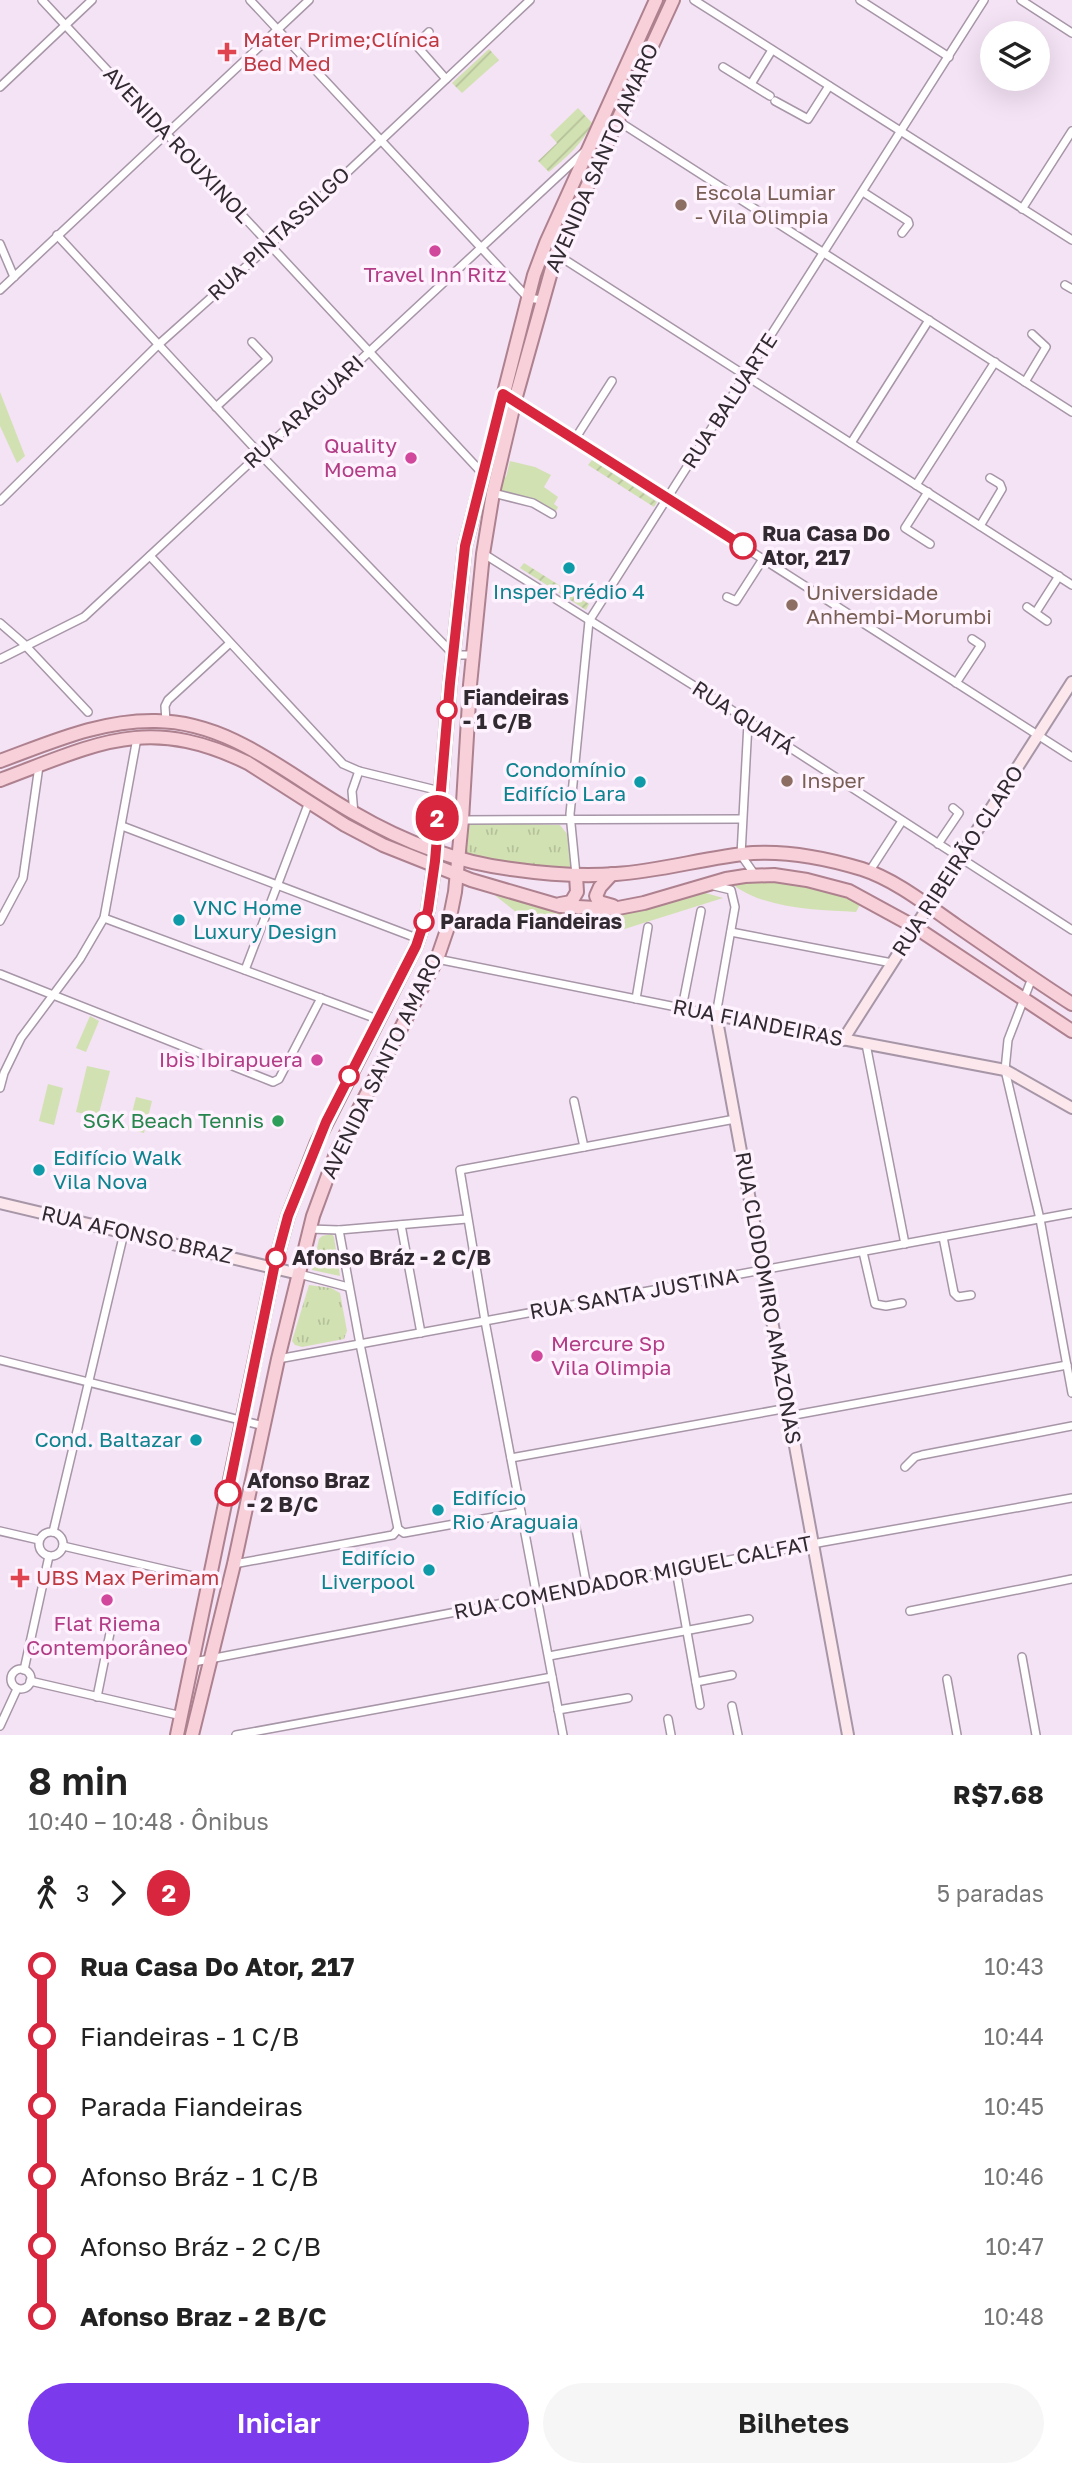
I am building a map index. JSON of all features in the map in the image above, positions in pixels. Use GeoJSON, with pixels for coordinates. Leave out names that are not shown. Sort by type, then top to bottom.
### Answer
{"type":"FeatureCollection","features":[{"type":"Feature","properties":{"kind":"main road","name":"AVENIDA SANTO AMARO"},"geometry":{"type":"LineString","coordinates":[[192,1735],[234,1564],[309,1229],[337,1151],[437,959],[448,928],[462,820],[483,554],[528,298],[546,243],[656,0]]}},
{"type":"Feature","properties":{"kind":"main road","name":"AVENIDA SANTO AMARO"},"geometry":{"type":"LineString","coordinates":[[177,1735],[274,1268],[288,1216],[317,1142],[419,939],[428,910],[435,866],[465,546],[483,475],[556,254],[673,0]]}},
{"type":"Feature","properties":{"kind":"main road"},"geometry":{"type":"LineString","coordinates":[[0,761],[91,728],[130,722],[166,722],[188,725],[235,741],[380,828],[457,858],[509,869],[576,875],[612,874],[756,853],[798,855],[834,862],[869,872],[928,906],[1072,1004]]}},
{"type":"Feature","properties":{"kind":"main road"},"geometry":{"type":"LineString","coordinates":[[0,780],[92,745],[137,736],[177,740],[216,748],[248,763],[374,840],[456,874],[553,904],[584,909],[621,908],[726,879],[775,875],[807,880],[849,891],[915,927],[1072,1031]]}},
{"type":"Feature","properties":{"kind":"main road"},"geometry":{"type":"LineString","coordinates":[[612,874],[598,890],[597,899],[602,904],[621,908]]}},
{"type":"Feature","properties":{"kind":"main road"},"geometry":{"type":"LineString","coordinates":[[553,904],[567,904],[573,899],[577,892],[576,875]]}},
{"type":"Feature","properties":{"kind":"street","name":"AVENIDA ROUXINOL"},"geometry":{"type":"LineString","coordinates":[[43,0],[483,475]]}},
{"type":"Feature","properties":{"kind":"street"},"geometry":{"type":"LineString","coordinates":[[0,87],[92,0]]}},
{"type":"Feature","properties":{"kind":"street"},"geometry":{"type":"LineString","coordinates":[[250,0],[528,298],[542,300]]}},
{"type":"Feature","properties":{"kind":"street"},"geometry":{"type":"LineString","coordinates":[[0,290],[309,0]]}},
{"type":"Feature","properties":{"kind":"street","name":"RUA PINTASSILGO"},"geometry":{"type":"LineString","coordinates":[[0,501],[158,345],[270,245],[530,0]]}},
{"type":"Feature","properties":{"kind":"street"},"geometry":{"type":"LineString","coordinates":[[694,0],[1072,240]]}},
{"type":"Feature","properties":{"kind":"street"},"geometry":{"type":"LineString","coordinates":[[860,0],[949,57]]}},
{"type":"Feature","properties":{"kind":"street","name":"RUA BALUARTE"},"geometry":{"type":"LineString","coordinates":[[576,875],[570,819],[589,621],[984,0]]}},
{"type":"Feature","properties":{"kind":"street"},"geometry":{"type":"LineString","coordinates":[[1021,0],[1072,33]]}},
{"type":"Feature","properties":{"kind":"street"},"geometry":{"type":"LineString","coordinates":[[429,32],[416,45],[446,79]]}},
{"type":"Feature","properties":{"kind":"street"},"geometry":{"type":"LineString","coordinates":[[751,84],[772,50]]}},
{"type":"Feature","properties":{"kind":"street"},"geometry":{"type":"LineString","coordinates":[[723,67],[808,119],[829,86]]}},
{"type":"Feature","properties":{"kind":"street"},"geometry":{"type":"LineString","coordinates":[[604,119],[618,121],[1072,412]]}},
{"type":"Feature","properties":{"kind":"street"},"geometry":{"type":"LineString","coordinates":[[1022,209],[1072,131]]}},
{"type":"Feature","properties":{"kind":"street","name":"RUA ARAGUARI"},"geometry":{"type":"LineString","coordinates":[[0,659],[84,617],[592,144]]}},
{"type":"Feature","properties":{"kind":"street"},"geometry":{"type":"LineString","coordinates":[[863,192],[908,221],[909,224],[902,233]]}},
{"type":"Feature","properties":{"kind":"street"},"geometry":{"type":"LineString","coordinates":[[57,235],[216,407],[454,655],[473,655]]}},
{"type":"Feature","properties":{"kind":"street"},"geometry":{"type":"LineString","coordinates":[[0,244],[14,277]]}},
{"type":"Feature","properties":{"kind":"street"},"geometry":{"type":"LineString","coordinates":[[556,254],[1072,585]]}},
{"type":"Feature","properties":{"kind":"street"},"geometry":{"type":"LineString","coordinates":[[851,443],[929,320]]}},
{"type":"Feature","properties":{"kind":"street"},"geometry":{"type":"LineString","coordinates":[[1025,382],[1046,347],[1032,334]]}},
{"type":"Feature","properties":{"kind":"street"},"geometry":{"type":"LineString","coordinates":[[216,407],[268,359],[252,342]]}},
{"type":"Feature","properties":{"kind":"street"},"geometry":{"type":"LineString","coordinates":[[916,485],[995,362]]}},
{"type":"Feature","properties":{"kind":"street"},"geometry":{"type":"LineString","coordinates":[[575,439],[612,381]]}},
{"type":"Feature","properties":{"kind":"street"},"geometry":{"type":"LineString","coordinates":[[509,397],[1072,757]]}},
{"type":"Feature","properties":{"kind":"street"},"geometry":{"type":"LineString","coordinates":[[980,526],[1002,489],[1000,484],[990,478]]}},
{"type":"Feature","properties":{"kind":"street"},"geometry":{"type":"LineString","coordinates":[[928,492],[905,528],[930,544]]}},
{"type":"Feature","properties":{"kind":"street"},"geometry":{"type":"LineString","coordinates":[[494,493],[533,503],[552,514]]}},
{"type":"Feature","properties":{"kind":"street","name":"RUA QUATÁ"},"geometry":{"type":"LineString","coordinates":[[483,554],[696,687],[1072,930]]}},
{"type":"Feature","properties":{"kind":"street"},"geometry":{"type":"LineString","coordinates":[[150,556],[338,761],[359,771],[440,791]]}},
{"type":"Feature","properties":{"kind":"street"},"geometry":{"type":"LineString","coordinates":[[727,597],[736,601],[763,559]]}},
{"type":"Feature","properties":{"kind":"street"},"geometry":{"type":"LineString","coordinates":[[1036,612],[1059,576]]}},
{"type":"Feature","properties":{"kind":"street"},"geometry":{"type":"LineString","coordinates":[[1027,607],[1047,621]]}},
{"type":"Feature","properties":{"kind":"street"},"geometry":{"type":"LineString","coordinates":[[0,614],[2,625],[88,712]]}},
{"type":"Feature","properties":{"kind":"street"},"geometry":{"type":"LineString","coordinates":[[956,683],[981,645],[972,639]]}},
{"type":"Feature","properties":{"kind":"street"},"geometry":{"type":"LineString","coordinates":[[166,722],[165,706],[168,700],[230,643]]}},
{"type":"Feature","properties":{"kind":"street","name":"RUA RIBEIRÃO CLARO"},"geometry":{"type":"LineString","coordinates":[[843,1040],[1072,682]]}},
{"type":"Feature","properties":{"kind":"street"},"geometry":{"type":"LineString","coordinates":[[748,723],[741,855],[756,876]]}},
{"type":"Feature","properties":{"kind":"street"},"geometry":{"type":"LineString","coordinates":[[0,1088],[4,1073],[22,1038],[80,959],[104,918],[137,736]]}},
{"type":"Feature","properties":{"kind":"street"},"geometry":{"type":"LineString","coordinates":[[0,922],[23,877],[39,765]]}},
{"type":"Feature","properties":{"kind":"street"},"geometry":{"type":"LineString","coordinates":[[354,814],[352,792],[359,771]]}},
{"type":"Feature","properties":{"kind":"street"},"geometry":{"type":"LineString","coordinates":[[245,970],[309,802]]}},
{"type":"Feature","properties":{"kind":"street"},"geometry":{"type":"LineString","coordinates":[[938,844],[959,813],[953,808]]}},
{"type":"Feature","properties":{"kind":"street"},"geometry":{"type":"LineString","coordinates":[[462,820],[742,819]]}},
{"type":"Feature","properties":{"kind":"street"},"geometry":{"type":"LineString","coordinates":[[869,872],[902,821]]}},
{"type":"Feature","properties":{"kind":"street"},"geometry":{"type":"LineString","coordinates":[[121,827],[419,939]]}},
{"type":"Feature","properties":{"kind":"street","name":"RUA CLODOMIRO AMAZONAS"},"geometry":{"type":"LineString","coordinates":[[703,885],[728,888],[733,894],[735,906],[716,1015],[848,1735]]}},
{"type":"Feature","properties":{"kind":"street"},"geometry":{"type":"LineString","coordinates":[[682,1008],[701,911]]}},
{"type":"Feature","properties":{"kind":"street"},"geometry":{"type":"LineString","coordinates":[[104,918],[377,1019]]}},
{"type":"Feature","properties":{"kind":"street"},"geometry":{"type":"LineString","coordinates":[[636,999],[648,927]]}},
{"type":"Feature","properties":{"kind":"street"},"geometry":{"type":"LineString","coordinates":[[731,932],[892,963]]}},
{"type":"Feature","properties":{"kind":"street","name":"RUA FIANDEIRAS"},"geometry":{"type":"LineString","coordinates":[[437,959],[1005,1070],[1072,1108]]}},
{"type":"Feature","properties":{"kind":"street"},"geometry":{"type":"LineString","coordinates":[[0,974],[273,1082],[279,1079],[321,998]]}},
{"type":"Feature","properties":{"kind":"street"},"geometry":{"type":"LineString","coordinates":[[1032,978],[1009,1040],[1005,1070],[1040,1219],[1072,1393]]}},
{"type":"Feature","properties":{"kind":"street"},"geometry":{"type":"LineString","coordinates":[[866,1044],[905,1244]]}},
{"type":"Feature","properties":{"kind":"street"},"geometry":{"type":"LineString","coordinates":[[574,1101],[584,1147]]}},
{"type":"Feature","properties":{"kind":"street"},"geometry":{"type":"LineString","coordinates":[[563,1735],[485,1321],[461,1169],[736,1119]]}},
{"type":"Feature","properties":{"kind":"street","name":"RUA AFONSO BRAZ"},"geometry":{"type":"LineString","coordinates":[[0,1203],[299,1274]]}},
{"type":"Feature","properties":{"kind":"street","name":"RUA SANTA JUSTINA"},"geometry":{"type":"LineString","coordinates":[[278,1359],[1072,1213]]}},
{"type":"Feature","properties":{"kind":"street"},"geometry":{"type":"LineString","coordinates":[[309,1229],[339,1230],[467,1220]]}},
{"type":"Feature","properties":{"kind":"street"},"geometry":{"type":"LineString","coordinates":[[401,1225],[421,1333]]}},
{"type":"Feature","properties":{"kind":"street"},"geometry":{"type":"LineString","coordinates":[[339,1230],[348,1287],[398,1529],[404,1533],[521,1512]]}},
{"type":"Feature","properties":{"kind":"street"},"geometry":{"type":"LineString","coordinates":[[53,1532],[124,1233]]}},
{"type":"Feature","properties":{"kind":"street"},"geometry":{"type":"LineString","coordinates":[[943,1237],[954,1293],[958,1297],[971,1296]]}},
{"type":"Feature","properties":{"kind":"street"},"geometry":{"type":"LineString","coordinates":[[863,1252],[875,1304],[886,1306],[902,1303]]}},
{"type":"Feature","properties":{"kind":"street"},"geometry":{"type":"LineString","coordinates":[[299,1274],[348,1287]]}},
{"type":"Feature","properties":{"kind":"street"},"geometry":{"type":"LineString","coordinates":[[1062,1339],[1072,1336]]}},
{"type":"Feature","properties":{"kind":"street"},"geometry":{"type":"LineString","coordinates":[[0,1360],[264,1426]]}},
{"type":"Feature","properties":{"kind":"street"},"geometry":{"type":"LineString","coordinates":[[511,1458],[1067,1364]]}},
{"type":"Feature","properties":{"kind":"street"},"geometry":{"type":"LineString","coordinates":[[905,1466],[915,1457],[922,1455],[1072,1426]]}},
{"type":"Feature","properties":{"kind":"street","name":"RUA COMENDADOR MIGUEL CALFAT"},"geometry":{"type":"LineString","coordinates":[[194,1662],[1072,1498]]}},
{"type":"Feature","properties":{"kind":"street"},"geometry":{"type":"LineString","coordinates":[[575,1523],[587,1587]]}},
{"type":"Feature","properties":{"kind":"street"},"geometry":{"type":"LineString","coordinates":[[234,1564],[394,1535],[398,1529]]}},
{"type":"Feature","properties":{"kind":"street"},"geometry":{"type":"LineString","coordinates":[[0,1531],[39,1541]]}},
{"type":"Feature","properties":{"kind":"street"},"geometry":{"type":"LineString","coordinates":[[39,1541],[46,1533],[53,1532],[60,1536],[63,1546]]}},
{"type":"Feature","properties":{"kind":"street"},"geometry":{"type":"LineString","coordinates":[[39,1541],[42,1552],[49,1556],[57,1555],[63,1546]]}},
{"type":"Feature","properties":{"kind":"street"},"geometry":{"type":"LineString","coordinates":[[63,1546],[210,1580]]}},
{"type":"Feature","properties":{"kind":"street"},"geometry":{"type":"LineString","coordinates":[[24,1670],[49,1556]]}},
{"type":"Feature","properties":{"kind":"street"},"geometry":{"type":"LineString","coordinates":[[676,1570],[700,1705]]}},
{"type":"Feature","properties":{"kind":"street"},"geometry":{"type":"LineString","coordinates":[[910,1611],[1072,1579]]}},
{"type":"Feature","properties":{"kind":"street"},"geometry":{"type":"LineString","coordinates":[[549,1656],[749,1619]]}},
{"type":"Feature","properties":{"kind":"street"},"geometry":{"type":"LineString","coordinates":[[97,1697],[111,1628]]}},
{"type":"Feature","properties":{"kind":"street"},"geometry":{"type":"LineString","coordinates":[[1022,1657],[1036,1735]]}},
{"type":"Feature","properties":{"kind":"street"},"geometry":{"type":"LineString","coordinates":[[24,1670],[29,1673],[30,1681],[26,1688],[17,1689],[12,1685],[11,1677],[15,1671],[24,1670]]}},
{"type":"Feature","properties":{"kind":"street"},"geometry":{"type":"LineString","coordinates":[[0,1674],[11,1677]]}},
{"type":"Feature","properties":{"kind":"street"},"geometry":{"type":"LineString","coordinates":[[696,1682],[732,1675]]}},
{"type":"Feature","properties":{"kind":"street"},"geometry":{"type":"LineString","coordinates":[[236,1735],[552,1677]]}},
{"type":"Feature","properties":{"kind":"street"},"geometry":{"type":"LineString","coordinates":[[947,1679],[957,1735]]}},
{"type":"Feature","properties":{"kind":"street"},"geometry":{"type":"LineString","coordinates":[[30,1681],[182,1716]]}},
{"type":"Feature","properties":{"kind":"street"},"geometry":{"type":"LineString","coordinates":[[0,1726],[17,1689]]}},
{"type":"Feature","properties":{"kind":"street"},"geometry":{"type":"LineString","coordinates":[[558,1710],[628,1698]]}},
{"type":"Feature","properties":{"kind":"street"},"geometry":{"type":"LineString","coordinates":[[732,1706],[738,1735]]}},
{"type":"Feature","properties":{"kind":"street"},"geometry":{"type":"LineString","coordinates":[[668,1718],[671,1735]]}},
{"type":"Feature","properties":{"kind":"green space"},"geometry":{"type":"Polygon","coordinates":[[[489,49],[499,60],[462,93],[452,83],[489,49]]]}},
{"type":"Feature","properties":{"kind":"green space"},"geometry":{"type":"Polygon","coordinates":[[[578,108],[592,123],[579,144],[549,172],[538,161],[557,143],[550,135],[578,108]]]}},
{"type":"Feature","properties":{"kind":"green space"},"geometry":{"type":"Polygon","coordinates":[[[0,392],[25,456],[17,463],[0,426],[0,392]]]}},
{"type":"Feature","properties":{"kind":"green space"},"geometry":{"type":"Polygon","coordinates":[[[592,460],[657,502],[654,507],[588,465],[592,460]]]}},
{"type":"Feature","properties":{"kind":"green space"},"geometry":{"type":"Polygon","coordinates":[[[510,461],[535,467],[551,475],[544,487],[558,497],[554,504],[558,507],[556,511],[533,499],[499,492],[502,477],[506,477],[510,461]]]}},
{"type":"Feature","properties":{"kind":"green space"},"geometry":{"type":"Polygon","coordinates":[[[524,563],[589,604],[586,610],[520,568],[524,563]]]}},
{"type":"Feature","properties":{"kind":"green space"},"geometry":{"type":"Polygon","coordinates":[[[473,819],[487,823],[560,825],[567,834],[572,869],[518,865],[464,853],[465,825],[473,819]]]}},
{"type":"Feature","properties":{"kind":"green space"},"geometry":{"type":"Polygon","coordinates":[[[746,881],[809,884],[862,901],[856,912],[790,906],[758,898],[731,883],[746,881]]]}},
{"type":"Feature","properties":{"kind":"green space"},"geometry":{"type":"Polygon","coordinates":[[[702,892],[723,898],[615,932],[516,912],[492,893],[560,911],[702,892]]]}},
{"type":"Feature","properties":{"kind":"green space"},"geometry":{"type":"Polygon","coordinates":[[[90,1016],[99,1021],[86,1052],[76,1048],[90,1016]]]}},
{"type":"Feature","properties":{"kind":"green space"},"geometry":{"type":"Polygon","coordinates":[[[87,1066],[110,1071],[98,1117],[76,1112],[87,1066]]]}},
{"type":"Feature","properties":{"kind":"green space"},"geometry":{"type":"Polygon","coordinates":[[[48,1084],[63,1088],[54,1125],[39,1121],[48,1084]]]}},
{"type":"Feature","properties":{"kind":"green space"},"geometry":{"type":"Polygon","coordinates":[[[136,1097],[152,1101],[144,1133],[128,1129],[136,1097]]]}},
{"type":"Feature","properties":{"kind":"green space"},"geometry":{"type":"Polygon","coordinates":[[[332,1234],[340,1276],[312,1270],[319,1239],[332,1234]]]}},
{"type":"Feature","properties":{"kind":"green space"},"geometry":{"type":"Polygon","coordinates":[[[309,1285],[331,1288],[340,1293],[347,1331],[344,1339],[302,1347],[292,1341],[309,1285]]]}},
{"type":"Feature","properties":{"kind":"bus line","name":"2"},"geometry":{"type":"LineString","coordinates":[[228,1493],[277,1253],[288,1216],[326,1122],[416,946],[428,910],[432,892],[465,546],[503,394],[743,546]]}},
{"type":"Feature","properties":{"kind":"place","name":"Mater Prime;Clínica Bed Med"},"geometry":{"type":"Point","coordinates":[227,52]}},
{"type":"Feature","properties":{"kind":"place","name":"Escola Lumiar - Vila Olimpia"},"geometry":{"type":"Point","coordinates":[681,205]}},
{"type":"Feature","properties":{"kind":"place","name":"Travel Inn Ritz"},"geometry":{"type":"Point","coordinates":[435,251]}},
{"type":"Feature","properties":{"kind":"place","name":"Quality Moema"},"geometry":{"type":"Point","coordinates":[411,458]}},
{"type":"Feature","properties":{"kind":"place","name":"Rua Casa Do Ator, 217"},"geometry":{"type":"Point","coordinates":[743,546]}},
{"type":"Feature","properties":{"kind":"place","name":"Insper Prédio 4"},"geometry":{"type":"Point","coordinates":[569,568]}},
{"type":"Feature","properties":{"kind":"place","name":"Universidade Anhembi-Morumbi"},"geometry":{"type":"Point","coordinates":[792,605]}},
{"type":"Feature","properties":{"kind":"place","name":"Fiandeiras - 1 C/B"},"geometry":{"type":"Point","coordinates":[447,710]}},
{"type":"Feature","properties":{"kind":"place","name":"Insper"},"geometry":{"type":"Point","coordinates":[787,781]}},
{"type":"Feature","properties":{"kind":"place","name":"Condomínio Edifício Lara"},"geometry":{"type":"Point","coordinates":[640,782]}},
{"type":"Feature","properties":{"kind":"place","name":"VNC Home Luxury Design"},"geometry":{"type":"Point","coordinates":[179,920]}},
{"type":"Feature","properties":{"kind":"place","name":"Parada Fiandeiras"},"geometry":{"type":"Point","coordinates":[424,922]}},
{"type":"Feature","properties":{"kind":"place","name":"Ibis Ibirapuera"},"geometry":{"type":"Point","coordinates":[317,1060]}},
{"type":"Feature","properties":{"kind":"place","name":"SGK Beach Tennis"},"geometry":{"type":"Point","coordinates":[278,1121]}},
{"type":"Feature","properties":{"kind":"place","name":"Edifício Walk Vila Nova"},"geometry":{"type":"Point","coordinates":[39,1170]}},
{"type":"Feature","properties":{"kind":"place","name":"Afonso Bráz - 2 C/B"},"geometry":{"type":"Point","coordinates":[276,1258]}},
{"type":"Feature","properties":{"kind":"place","name":"Mercure Sp Vila Olimpia"},"geometry":{"type":"Point","coordinates":[537,1356]}},
{"type":"Feature","properties":{"kind":"place","name":"Cond. Baltazar"},"geometry":{"type":"Point","coordinates":[196,1440]}},
{"type":"Feature","properties":{"kind":"place","name":"Afonso Braz - 2 B/C"},"geometry":{"type":"Point","coordinates":[228,1493]}},
{"type":"Feature","properties":{"kind":"place","name":"Edifício Rio Araguaia"},"geometry":{"type":"Point","coordinates":[438,1510]}},
{"type":"Feature","properties":{"kind":"place","name":"Edifício Liverpool"},"geometry":{"type":"Point","coordinates":[429,1570]}},
{"type":"Feature","properties":{"kind":"place","name":"UBS Max Perimam"},"geometry":{"type":"Point","coordinates":[20,1578]}},
{"type":"Feature","properties":{"kind":"place","name":"Flat Riema Contemporâneo"},"geometry":{"type":"Point","coordinates":[107,1600]}}]}
